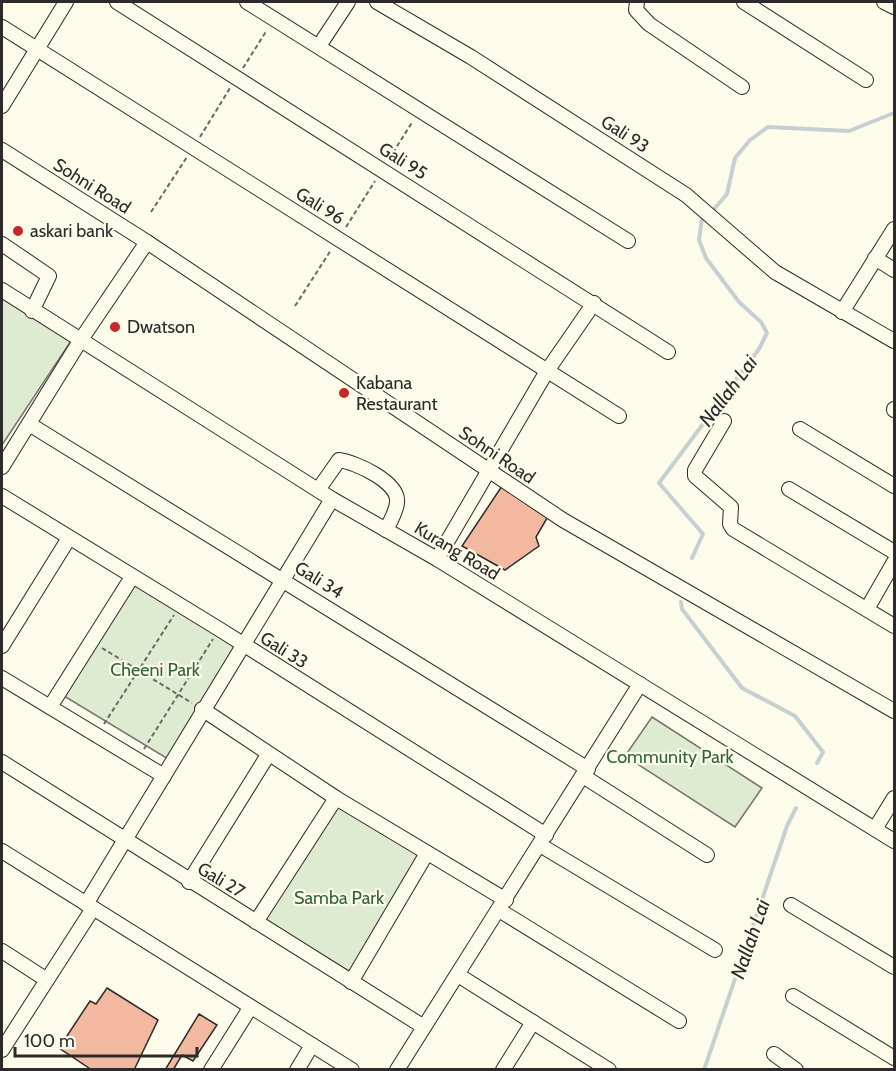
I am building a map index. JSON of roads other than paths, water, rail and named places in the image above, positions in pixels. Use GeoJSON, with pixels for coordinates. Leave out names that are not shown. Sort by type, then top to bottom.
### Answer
{"type":"FeatureCollection","features":[{"type":"Feature","properties":{"kind":"street"},"geometry":{"type":"LineString","coordinates":[[2,106],[66,2]]}},
{"type":"Feature","properties":{"kind":"street","name":"Gali 95"},"geometry":{"type":"LineString","coordinates":[[117,2],[668,352]]}},
{"type":"Feature","properties":{"kind":"street"},"geometry":{"type":"LineString","coordinates":[[247,2],[628,241]]}},
{"type":"Feature","properties":{"kind":"street"},"geometry":{"type":"LineString","coordinates":[[319,46],[348,2]]}},
{"type":"Feature","properties":{"kind":"street","name":"Gali 93"},"geometry":{"type":"LineString","coordinates":[[377,2],[471,57],[686,195],[775,272],[894,341]]}},
{"type":"Feature","properties":{"kind":"street"},"geometry":{"type":"LineString","coordinates":[[637,2],[636,10],[649,24],[742,87]]}},
{"type":"Feature","properties":{"kind":"street"},"geometry":{"type":"LineString","coordinates":[[744,2],[866,80]]}},
{"type":"Feature","properties":{"kind":"street"},"geometry":{"type":"LineString","coordinates":[[884,2],[894,7]]}},
{"type":"Feature","properties":{"kind":"street","name":"Gali 96"},"geometry":{"type":"LineString","coordinates":[[2,27],[619,416]]}},
{"type":"Feature","properties":{"kind":"street","name":"Sohni Road"},"geometry":{"type":"LineString","coordinates":[[2,150],[147,242],[563,520],[894,711]]}},
{"type":"Feature","properties":{"kind":"street"},"geometry":{"type":"LineString","coordinates":[[842,312],[894,229]]}},
{"type":"Feature","properties":{"kind":"street"},"geometry":{"type":"LineString","coordinates":[[2,467],[80,341],[147,242]]}},
{"type":"Feature","properties":{"kind":"street"},"geometry":{"type":"LineString","coordinates":[[2,244],[49,276],[32,311]]}},
{"type":"Feature","properties":{"kind":"street"},"geometry":{"type":"LineString","coordinates":[[875,258],[894,270]]}},
{"type":"Feature","properties":{"kind":"street","name":"Kurang Road"},"geometry":{"type":"LineString","coordinates":[[2,290],[318,490],[437,559],[894,841]]}},
{"type":"Feature","properties":{"kind":"street"},"geometry":{"type":"LineString","coordinates":[[437,559],[547,371],[594,303]]}},
{"type":"Feature","properties":{"kind":"street"},"geometry":{"type":"LineString","coordinates":[[724,421],[695,470],[695,476],[731,507],[730,524],[733,529],[894,626]]}},
{"type":"Feature","properties":{"kind":"street","name":"Gali 34"},"geometry":{"type":"LineString","coordinates":[[29,424],[285,580],[586,773],[707,855]]}},
{"type":"Feature","properties":{"kind":"street"},"geometry":{"type":"LineString","coordinates":[[800,429],[893,482]]}},
{"type":"Feature","properties":{"kind":"street"},"geometry":{"type":"LineString","coordinates":[[318,490],[339,460],[352,461],[380,478],[396,494],[397,503],[386,530]]}},
{"type":"Feature","properties":{"kind":"street"},"geometry":{"type":"LineString","coordinates":[[789,489],[894,552]]}},
{"type":"Feature","properties":{"kind":"street","name":"Gali 33"},"geometry":{"type":"LineString","coordinates":[[2,496],[219,629],[715,950]]}},
{"type":"Feature","properties":{"kind":"street"},"geometry":{"type":"LineString","coordinates":[[2,1050],[47,980],[202,709],[285,580],[333,499]]}},
{"type":"Feature","properties":{"kind":"street"},"geometry":{"type":"LineString","coordinates":[[2,646],[69,538]]}},
{"type":"Feature","properties":{"kind":"street"},"geometry":{"type":"LineString","coordinates":[[867,609],[894,562]]}},
{"type":"Feature","properties":{"kind":"street"},"geometry":{"type":"LineString","coordinates":[[50,707],[132,577]]}},
{"type":"Feature","properties":{"kind":"street"},"geometry":{"type":"LineString","coordinates":[[2,678],[164,776]]}},
{"type":"Feature","properties":{"kind":"street"},"geometry":{"type":"LineString","coordinates":[[397,1070],[640,684]]}},
{"type":"Feature","properties":{"kind":"street"},"geometry":{"type":"LineString","coordinates":[[202,709],[268,755],[427,853],[679,1022]]}},
{"type":"Feature","properties":{"kind":"street"},"geometry":{"type":"LineString","coordinates":[[189,882],[268,755]]}},
{"type":"Feature","properties":{"kind":"street","name":"Gali 27"},"geometry":{"type":"LineString","coordinates":[[2,762],[189,882],[424,1027]]}},
{"type":"Feature","properties":{"kind":"street"},"geometry":{"type":"LineString","coordinates":[[256,922],[336,798]]}},
{"type":"Feature","properties":{"kind":"street"},"geometry":{"type":"LineString","coordinates":[[875,829],[894,798]]}},
{"type":"Feature","properties":{"kind":"street"},"geometry":{"type":"LineString","coordinates":[[2,851],[352,1070]]}},
{"type":"Feature","properties":{"kind":"street"},"geometry":{"type":"LineString","coordinates":[[351,982],[427,853]]}},
{"type":"Feature","properties":{"kind":"street"},"geometry":{"type":"LineString","coordinates":[[791,905],[894,967]]}},
{"type":"Feature","properties":{"kind":"street"},"geometry":{"type":"LineString","coordinates":[[2,951],[47,980]]}},
{"type":"Feature","properties":{"kind":"street"},"geometry":{"type":"LineString","coordinates":[[458,975],[609,1070]]}},
{"type":"Feature","properties":{"kind":"street"},"geometry":{"type":"LineString","coordinates":[[793,996],[894,1058]]}},
{"type":"Feature","properties":{"kind":"street"},"geometry":{"type":"LineString","coordinates":[[211,1070],[250,1008]]}},
{"type":"Feature","properties":{"kind":"street"},"geometry":{"type":"LineString","coordinates":[[503,1070],[533,1022]]}},
{"type":"Feature","properties":{"kind":"street"},"geometry":{"type":"LineString","coordinates":[[297,1070],[312,1046]]}},
{"type":"Feature","properties":{"kind":"street"},"geometry":{"type":"LineString","coordinates":[[774,1054],[796,1070]]}},
{"type":"Feature","properties":{"kind":"waterway","name":"Nallah Lai"},"geometry":{"type":"LineString","coordinates":[[715,208],[727,194],[735,158],[750,140],[768,127],[849,131],[894,113]]}},
{"type":"Feature","properties":{"kind":"waterway","name":"Nallah Lai"},"geometry":{"type":"LineString","coordinates":[[692,558],[703,534],[659,483],[759,349],[767,333],[761,322],[739,302],[706,258],[699,240],[702,218]]}},
{"type":"Feature","properties":{"kind":"waterway","name":"Nallah Lai"},"geometry":{"type":"LineString","coordinates":[[681,602],[682,609],[742,688],[795,716],[823,752],[817,763]]}},
{"type":"Feature","properties":{"kind":"waterway","name":"Nallah Lai"},"geometry":{"type":"LineString","coordinates":[[704,1070],[787,826],[796,808]]}},
{"type":"Feature","properties":{"kind":"place","name":"askari bank"},"geometry":{"type":"Point","coordinates":[18,231]}},
{"type":"Feature","properties":{"kind":"place","name":"Dwatson"},"geometry":{"type":"Point","coordinates":[115,327]}},
{"type":"Feature","properties":{"kind":"place","name":"Kabana Restaurant"},"geometry":{"type":"Point","coordinates":[344,393]}},
{"type":"Feature","properties":{"kind":"park label","name":"Cheeni Park"},"geometry":{"type":"Point","coordinates":[155,670]}},
{"type":"Feature","properties":{"kind":"park label","name":"Community Park"},"geometry":{"type":"Point","coordinates":[670,757]}},
{"type":"Feature","properties":{"kind":"park label","name":"Samba Park"},"geometry":{"type":"Point","coordinates":[339,898]}}]}
